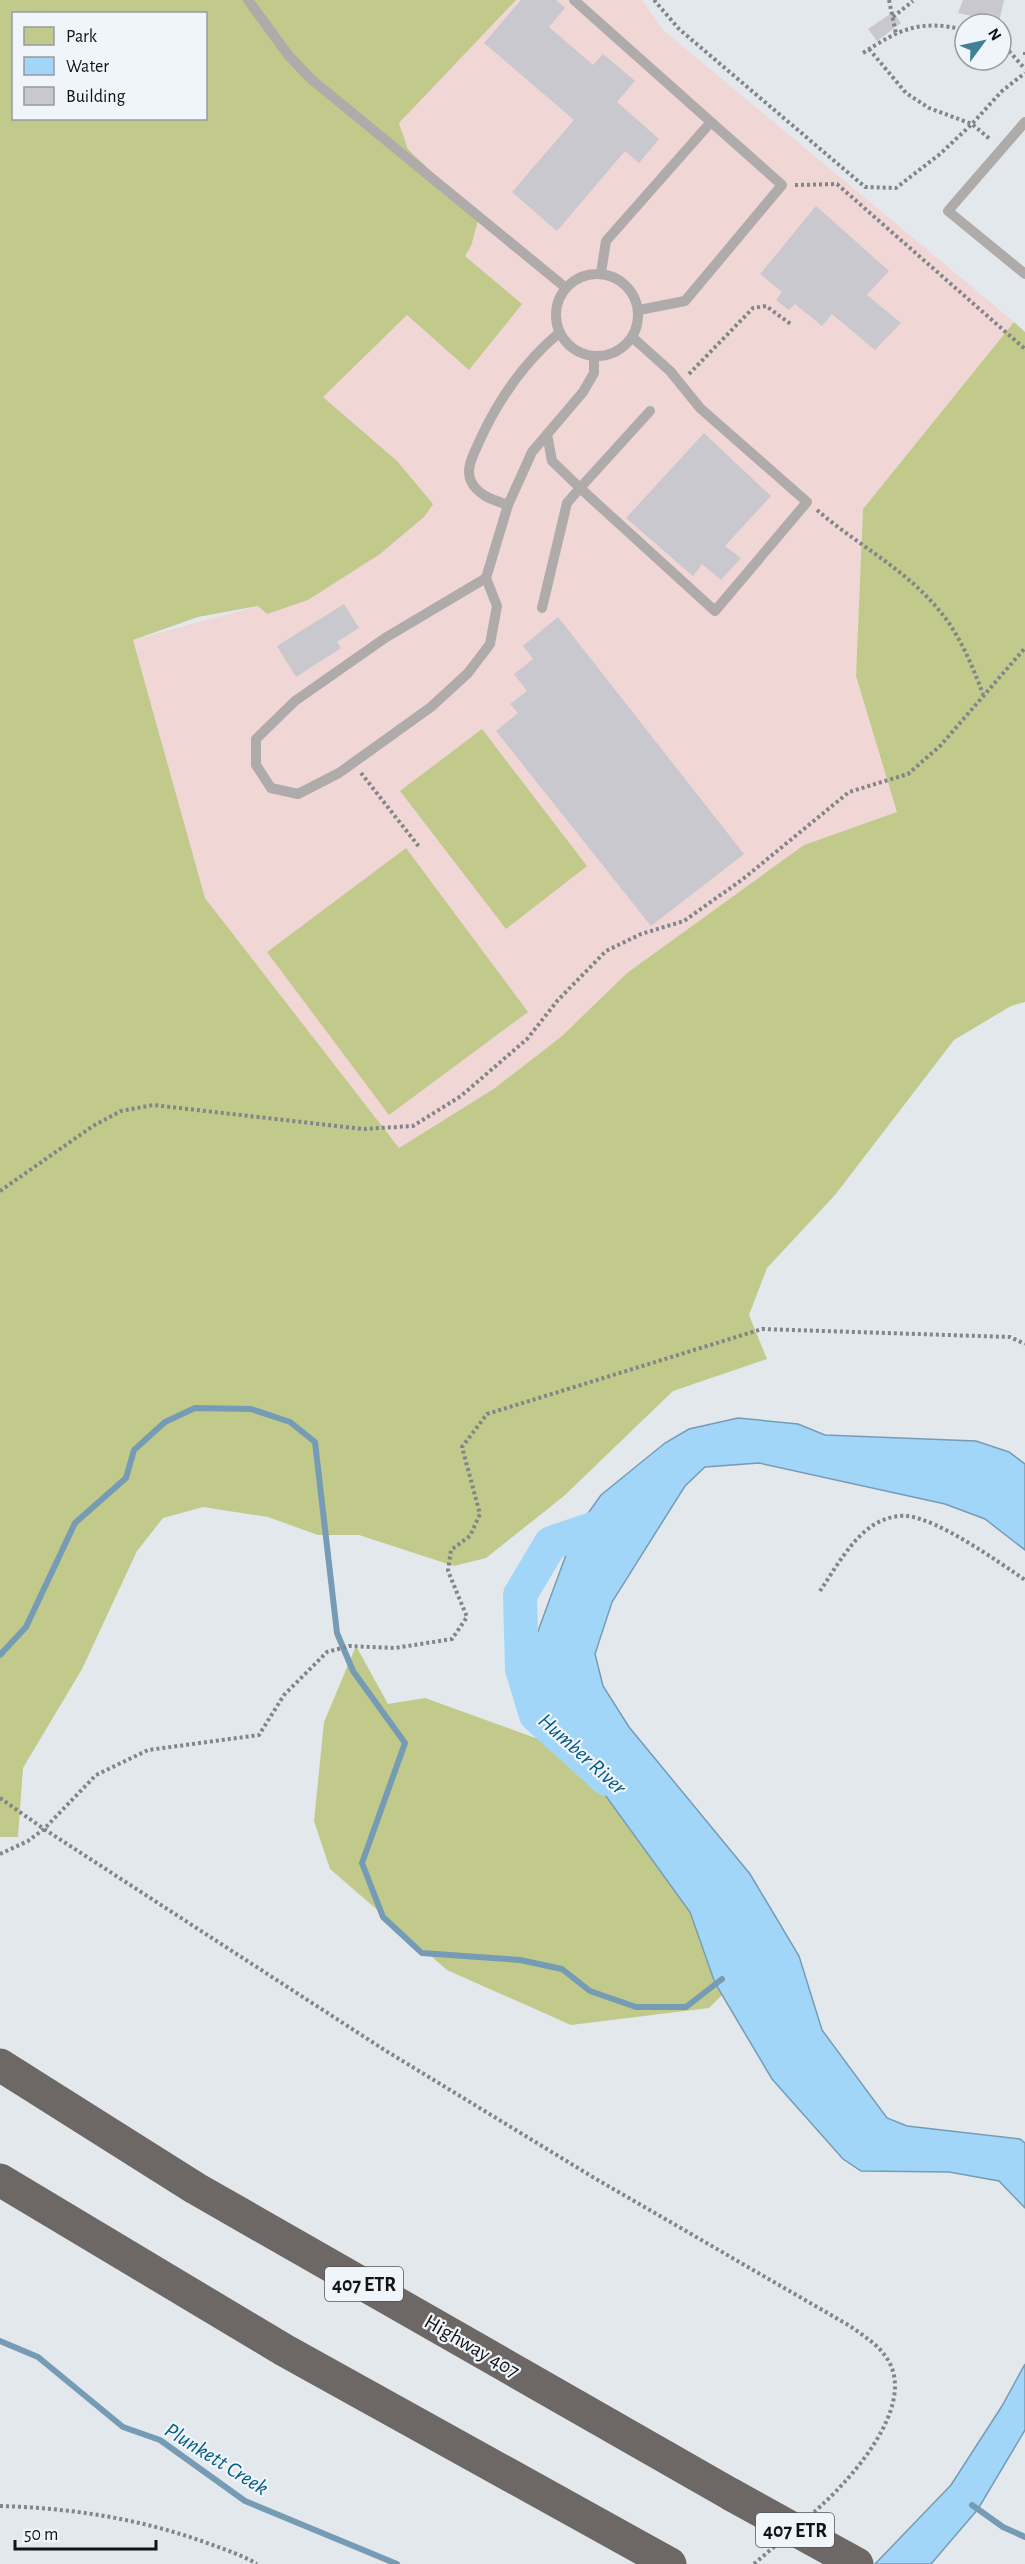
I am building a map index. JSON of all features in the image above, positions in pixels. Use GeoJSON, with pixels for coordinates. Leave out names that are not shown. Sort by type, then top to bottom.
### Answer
{"type":"FeatureCollection","features":[{"type":"Feature","properties":{"kind":"highway","name":"Highway 407"},"geometry":{"type":"LineString","coordinates":[[0,2065],[206,2194],[857,2564]]}},
{"type":"Feature","properties":{"kind":"highway"},"geometry":{"type":"LineString","coordinates":[[0,2180],[284,2350],[670,2564]]}},
{"type":"Feature","properties":{"kind":"lane"},"geometry":{"type":"LineString","coordinates":[[248,0],[289,56],[311,79],[566,288]]}},
{"type":"Feature","properties":{"kind":"lane"},"geometry":{"type":"LineString","coordinates":[[574,0],[782,185],[685,301],[639,310]]}},
{"type":"Feature","properties":{"kind":"lane"},"geometry":{"type":"LineString","coordinates":[[601,273],[606,241],[711,122]]}},
{"type":"Feature","properties":{"kind":"lane"},"geometry":{"type":"LineString","coordinates":[[1025,122],[948,211],[1025,274]]}},
{"type":"Feature","properties":{"kind":"lane"},"geometry":{"type":"LineString","coordinates":[[601,273],[614,277],[626,285],[635,296],[639,310],[638,324],[632,338],[615,352],[594,356],[574,348],[560,332],[556,309],[566,288],[576,279],[588,274],[601,273]]}},
{"type":"Feature","properties":{"kind":"lane"},"geometry":{"type":"LineString","coordinates":[[508,505],[481,495],[470,481],[468,466],[495,407],[540,349],[560,332]]}},
{"type":"Feature","properties":{"kind":"lane"},"geometry":{"type":"LineString","coordinates":[[547,434],[552,461],[716,611],[807,502],[700,408],[670,371],[632,338]]}},
{"type":"Feature","properties":{"kind":"lane"},"geometry":{"type":"LineString","coordinates":[[486,578],[385,638],[295,702],[256,739],[256,765],[271,788],[298,794],[353,763],[431,707],[468,673],[490,644],[497,606],[486,578],[508,505],[532,452],[583,392],[594,373],[594,356]]}},
{"type":"Feature","properties":{"kind":"lane"},"geometry":{"type":"LineString","coordinates":[[542,608],[567,503],[650,411]]}},
{"type":"Feature","properties":{"kind":"path"},"geometry":{"type":"LineString","coordinates":[[654,0],[679,29],[865,188],[896,188],[940,154],[1025,71],[1013,56]]}},
{"type":"Feature","properties":{"kind":"path"},"geometry":{"type":"LineString","coordinates":[[889,0],[896,34]]}},
{"type":"Feature","properties":{"kind":"path"},"geometry":{"type":"LineString","coordinates":[[892,17],[913,1]]}},
{"type":"Feature","properties":{"kind":"path"},"geometry":{"type":"LineString","coordinates":[[863,54],[896,34],[915,26],[941,24],[953,27]]}},
{"type":"Feature","properties":{"kind":"path"},"geometry":{"type":"LineString","coordinates":[[869,49],[906,93],[929,108],[972,124],[1001,148]]}},
{"type":"Feature","properties":{"kind":"path"},"geometry":{"type":"LineString","coordinates":[[1025,52],[1025,58]]}},
{"type":"Feature","properties":{"kind":"path"},"geometry":{"type":"LineString","coordinates":[[782,185],[837,184],[1025,350]]}},
{"type":"Feature","properties":{"kind":"path"},"geometry":{"type":"LineString","coordinates":[[680,384],[753,308],[766,306],[792,325]]}},
{"type":"Feature","properties":{"kind":"path"},"geometry":{"type":"LineString","coordinates":[[807,502],[880,557],[939,609],[962,646],[983,695]]}},
{"type":"Feature","properties":{"kind":"path"},"geometry":{"type":"LineString","coordinates":[[0,1191],[93,1126],[121,1111],[153,1105],[363,1129],[412,1126],[461,1096],[527,1039],[558,999],[606,951],[641,933],[684,921],[743,879],[849,792],[908,774],[940,746],[1025,648]]}},
{"type":"Feature","properties":{"kind":"path"},"geometry":{"type":"LineString","coordinates":[[353,763],[392,809],[420,848]]}},
{"type":"Feature","properties":{"kind":"path"},"geometry":{"type":"LineString","coordinates":[[0,1854],[28,1841],[44,1829],[96,1775],[148,1750],[259,1735],[284,1695],[327,1652],[349,1646],[395,1648],[452,1639],[467,1617],[448,1571],[451,1550],[470,1536],[480,1514],[462,1447],[487,1414],[762,1329],[1010,1337],[1025,1344]]}},
{"type":"Feature","properties":{"kind":"path"},"geometry":{"type":"LineString","coordinates":[[820,1591],[861,1536],[882,1520],[897,1516],[910,1516],[940,1528],[1025,1580]]}},
{"type":"Feature","properties":{"kind":"path"},"geometry":{"type":"LineString","coordinates":[[0,1798],[44,1829],[383,2049],[597,2179],[872,2341],[889,2361],[893,2381],[893,2405],[885,2425],[868,2454],[831,2497],[806,2519]]}},
{"type":"Feature","properties":{"kind":"path"},"geometry":{"type":"LineString","coordinates":[[0,2506],[41,2507],[103,2515],[180,2533],[257,2564]]}},
{"type":"Feature","properties":{"kind":"path"},"geometry":{"type":"LineString","coordinates":[[754,2564],[780,2542]]}},
{"type":"Feature","properties":{"kind":"shaded area"},"geometry":{"type":"Polygon","coordinates":[[[516,0],[642,0],[663,30],[1014,322],[863,509],[856,676],[898,812],[804,845],[627,973],[562,1036],[495,1088],[399,1148],[205,898],[133,640],[258,606],[267,614],[432,504],[397,461],[322,397],[462,261],[479,217],[408,148],[399,122],[516,0]]]}},
{"type":"Feature","properties":{"kind":"green space"},"geometry":{"type":"Polygon","coordinates":[[[0,0],[516,0],[399,123],[408,149],[479,217],[471,246],[465,256],[522,304],[469,370],[407,315],[323,397],[397,461],[433,504],[425,516],[380,554],[308,600],[267,614],[258,606],[198,617],[133,640],[205,898],[399,1148],[495,1088],[562,1036],[627,973],[804,845],[897,812],[856,676],[863,509],[1014,322],[1025,332],[1025,1002],[1011,1006],[954,1040],[835,1195],[767,1268],[749,1315],[767,1359],[673,1391],[564,1496],[486,1558],[454,1566],[359,1535],[318,1535],[268,1517],[203,1507],[163,1518],[137,1551],[82,1669],[23,1768],[18,1837],[0,1837],[0,0]]]}},
{"type":"Feature","properties":{"kind":"green space"},"geometry":{"type":"Polygon","coordinates":[[[482,729],[587,866],[506,929],[400,791],[482,729]]]}},
{"type":"Feature","properties":{"kind":"green space"},"geometry":{"type":"Polygon","coordinates":[[[406,848],[528,1012],[389,1115],[267,952],[406,848]]]}},
{"type":"Feature","properties":{"kind":"green space"},"geometry":{"type":"Polygon","coordinates":[[[356,1646],[388,1704],[425,1698],[574,1752],[690,1912],[715,1983],[722,1995],[709,2008],[571,2025],[447,1970],[330,1869],[314,1821],[324,1722],[356,1646]]]}},
{"type":"Feature","properties":{"kind":"water"},"geometry":{"type":"Polygon","coordinates":[[[738,1418],[798,1424],[825,1435],[976,1441],[1009,1452],[1025,1464],[1025,1550],[985,1519],[945,1504],[759,1463],[705,1467],[685,1486],[612,1602],[595,1654],[603,1686],[629,1727],[750,1874],[799,1956],[822,2030],[887,2118],[907,2126],[1020,2139],[1025,2143],[1025,2208],[999,2181],[949,2172],[861,2171],[843,2159],[772,2079],[715,1983],[690,1912],[574,1752],[526,1664],[574,1533],[601,1495],[665,1443],[689,1429],[738,1418]]]}},
{"type":"Feature","properties":{"kind":"water"},"geometry":{"type":"Polygon","coordinates":[[[1025,2364],[1025,2430],[978,2509],[931,2564],[875,2564],[951,2485],[1002,2406],[1025,2364]]]}},
{"type":"Feature","properties":{"kind":"building"},"geometry":{"type":"Polygon","coordinates":[[[521,0],[556,0],[565,8],[549,27],[593,65],[603,54],[635,81],[617,102],[659,139],[639,163],[625,151],[557,231],[512,192],[574,120],[484,43],[521,0]]]}},
{"type":"Feature","properties":{"kind":"building"},"geometry":{"type":"Polygon","coordinates":[[[963,0],[1004,0],[1001,12],[958,12],[963,0]]]}},
{"type":"Feature","properties":{"kind":"building"},"geometry":{"type":"Polygon","coordinates":[[[893,12],[901,23],[877,41],[868,29],[893,12]]]}},
{"type":"Feature","properties":{"kind":"building"},"geometry":{"type":"Polygon","coordinates":[[[816,206],[889,271],[867,295],[901,323],[875,350],[832,314],[822,326],[795,304],[789,310],[776,300],[782,292],[760,274],[816,206]]]}},
{"type":"Feature","properties":{"kind":"building"},"geometry":{"type":"Polygon","coordinates":[[[704,433],[771,496],[725,546],[741,558],[721,580],[702,564],[693,576],[626,518],[704,433]]]}},
{"type":"Feature","properties":{"kind":"building"},"geometry":{"type":"Polygon","coordinates":[[[344,604],[359,628],[337,642],[341,648],[296,677],[277,646],[344,604]]]}},
{"type":"Feature","properties":{"kind":"building"},"geometry":{"type":"Polygon","coordinates":[[[558,617],[744,854],[651,926],[496,731],[518,713],[510,704],[527,691],[514,674],[533,659],[523,646],[558,617]]]}},
{"type":"Feature","properties":{"kind":"waterway"},"geometry":{"type":"LineString","coordinates":[[0,1655],[26,1627],[75,1523],[126,1478],[134,1450],[165,1422],[195,1408],[251,1409],[290,1422],[315,1442],[337,1633],[353,1671],[405,1743],[362,1863],[383,1917],[422,1953],[520,1960],[562,1969],[590,1991],[636,2007],[686,2007],[722,1979]]}},
{"type":"Feature","properties":{"kind":"waterway","name":"Humber River"},"geometry":{"type":"LineString","coordinates":[[607,1779],[536,1715],[522,1669],[520,1595],[551,1543],[604,1525],[613,1513]]}},
{"type":"Feature","properties":{"kind":"waterway","name":"Plunkett Creek"},"geometry":{"type":"LineString","coordinates":[[0,2341],[38,2357],[123,2427],[160,2440],[245,2501],[397,2564]]}},
{"type":"Feature","properties":{"kind":"waterway"},"geometry":{"type":"LineString","coordinates":[[972,2505],[1003,2527],[1025,2537]]}}]}
